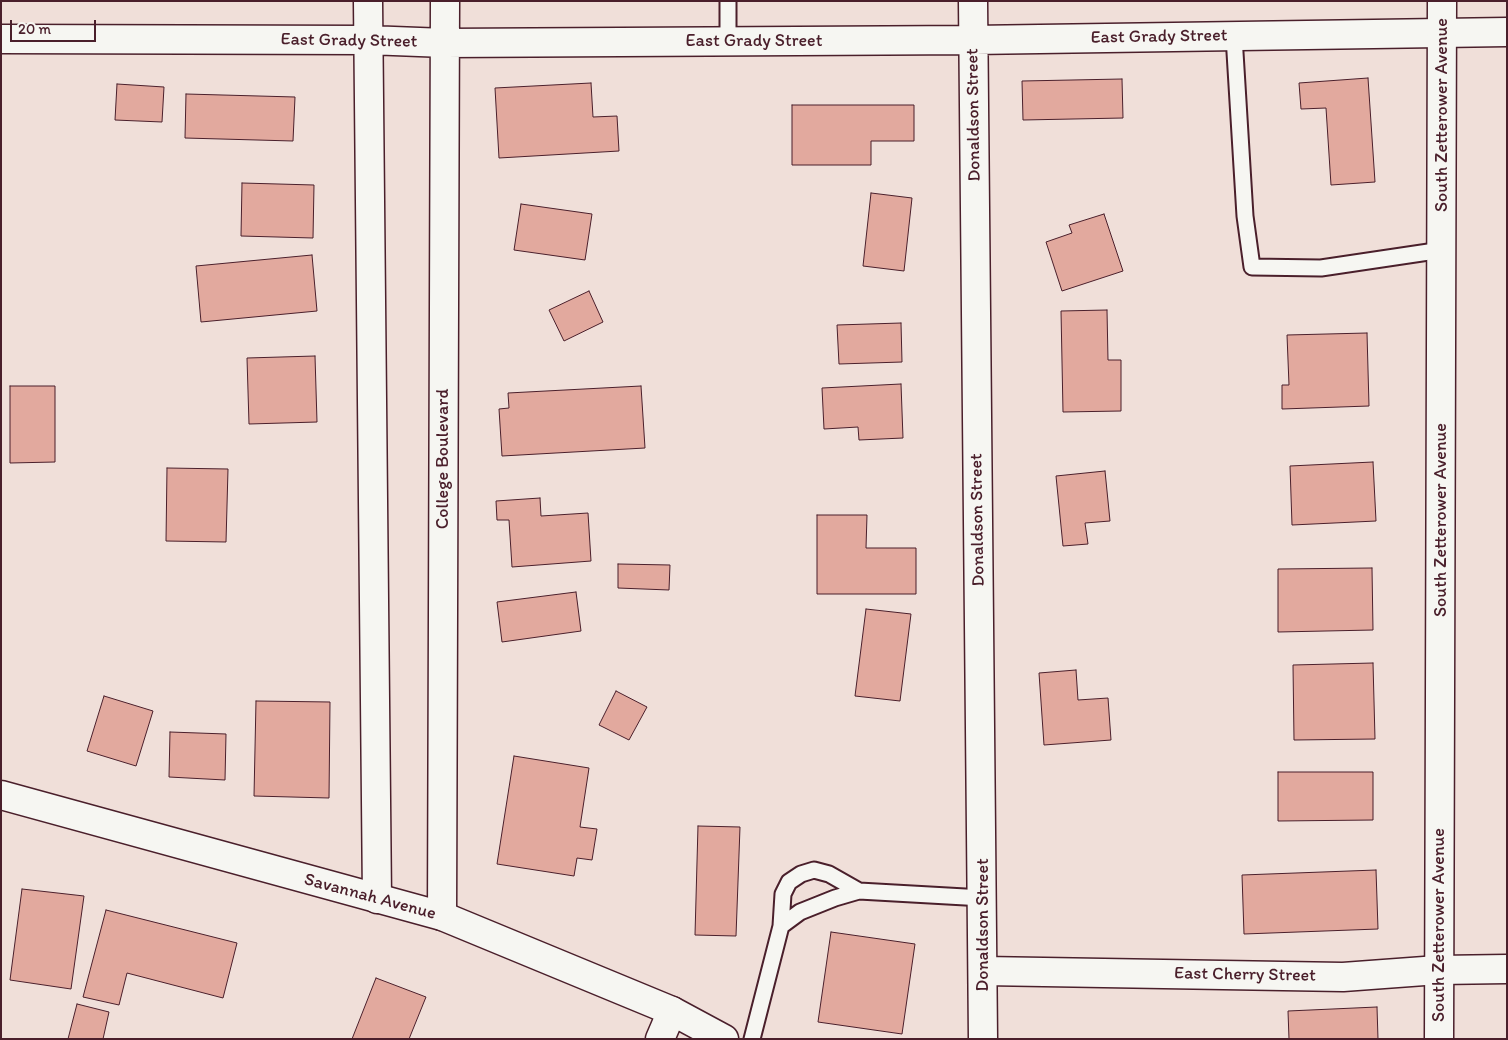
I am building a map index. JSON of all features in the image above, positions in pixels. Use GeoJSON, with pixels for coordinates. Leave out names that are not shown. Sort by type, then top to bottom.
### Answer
{"type":"FeatureCollection","features":[{"type":"Feature","properties":{"kind":"street"},"geometry":{"type":"LineString","coordinates":[[368,1],[377,899]]}},
{"type":"Feature","properties":{"kind":"street","name":"College Boulevard"},"geometry":{"type":"LineString","coordinates":[[442,916],[445,1]]}},
{"type":"Feature","properties":{"kind":"street","name":"Donaldson Street"},"geometry":{"type":"LineString","coordinates":[[973,1],[984,971],[983,1039]]}},
{"type":"Feature","properties":{"kind":"street","name":"South Zetterower Avenue"},"geometry":{"type":"LineString","coordinates":[[1438,1039],[1442,1]]}},
{"type":"Feature","properties":{"kind":"street","name":"East Grady Street"},"geometry":{"type":"LineString","coordinates":[[1,39],[368,40],[445,43],[973,40],[1507,32]]}},
{"type":"Feature","properties":{"kind":"street","name":"Savannah Avenue"},"geometry":{"type":"LineString","coordinates":[[1,795],[442,916],[672,1011],[724,1039]]}},
{"type":"Feature","properties":{"kind":"street","name":"East Cherry Street"},"geometry":{"type":"LineString","coordinates":[[984,971],[1343,977],[1438,970],[1507,968]]}},
{"type":"Feature","properties":{"kind":"street"},"geometry":{"type":"LineString","coordinates":[[660,1039],[672,1011]]}},
{"type":"Feature","properties":{"kind":"lane"},"geometry":{"type":"LineString","coordinates":[[728,1],[728,41]]}},
{"type":"Feature","properties":{"kind":"lane"},"geometry":{"type":"LineString","coordinates":[[1234,36],[1245,216],[1252,267],[1321,268],[1442,250]]}},
{"type":"Feature","properties":{"kind":"lane"},"geometry":{"type":"LineString","coordinates":[[752,1039],[782,926],[783,894],[789,882],[801,874],[814,870],[829,874],[859,891]]}},
{"type":"Feature","properties":{"kind":"lane"},"geometry":{"type":"LineString","coordinates":[[782,926],[800,912],[859,891],[982,898]]}},
{"type":"Feature","properties":{"kind":"building"},"geometry":{"type":"Polygon","coordinates":[[[1368,78],[1375,182],[1331,185],[1326,108],[1301,109],[1299,83],[1368,78]]]}},
{"type":"Feature","properties":{"kind":"building"},"geometry":{"type":"Polygon","coordinates":[[[1122,79],[1123,118],[1023,120],[1022,81],[1122,79]]]}},
{"type":"Feature","properties":{"kind":"building"},"geometry":{"type":"Polygon","coordinates":[[[591,83],[593,117],[617,116],[619,151],[499,158],[495,88],[591,83]]]}},
{"type":"Feature","properties":{"kind":"building"},"geometry":{"type":"Polygon","coordinates":[[[117,84],[164,87],[162,122],[115,120],[117,84]]]}},
{"type":"Feature","properties":{"kind":"building"},"geometry":{"type":"Polygon","coordinates":[[[186,94],[295,97],[293,141],[185,138],[186,94]]]}},
{"type":"Feature","properties":{"kind":"building"},"geometry":{"type":"Polygon","coordinates":[[[792,105],[914,105],[914,141],[871,141],[871,165],[792,165],[792,105]]]}},
{"type":"Feature","properties":{"kind":"building"},"geometry":{"type":"Polygon","coordinates":[[[242,183],[314,185],[313,238],[241,236],[242,183]]]}},
{"type":"Feature","properties":{"kind":"building"},"geometry":{"type":"Polygon","coordinates":[[[871,193],[912,198],[904,271],[863,266],[871,193]]]}},
{"type":"Feature","properties":{"kind":"building"},"geometry":{"type":"Polygon","coordinates":[[[521,204],[592,214],[585,260],[514,250],[521,204]]]}},
{"type":"Feature","properties":{"kind":"building"},"geometry":{"type":"Polygon","coordinates":[[[1104,214],[1123,271],[1062,291],[1046,242],[1072,233],[1069,225],[1104,214]]]}},
{"type":"Feature","properties":{"kind":"building"},"geometry":{"type":"Polygon","coordinates":[[[312,255],[317,311],[201,322],[196,266],[312,255]]]}},
{"type":"Feature","properties":{"kind":"building"},"geometry":{"type":"Polygon","coordinates":[[[589,291],[603,322],[564,341],[549,310],[589,291]]]}},
{"type":"Feature","properties":{"kind":"building"},"geometry":{"type":"Polygon","coordinates":[[[1107,310],[1108,360],[1121,360],[1121,411],[1063,412],[1061,311],[1107,310]]]}},
{"type":"Feature","properties":{"kind":"building"},"geometry":{"type":"Polygon","coordinates":[[[901,323],[902,362],[839,364],[837,325],[901,323]]]}},
{"type":"Feature","properties":{"kind":"building"},"geometry":{"type":"Polygon","coordinates":[[[1367,333],[1369,406],[1282,409],[1282,385],[1289,385],[1287,335],[1367,333]]]}},
{"type":"Feature","properties":{"kind":"building"},"geometry":{"type":"Polygon","coordinates":[[[315,356],[317,422],[249,424],[247,358],[315,356]]]}},
{"type":"Feature","properties":{"kind":"building"},"geometry":{"type":"Polygon","coordinates":[[[901,384],[903,438],[859,440],[858,427],[824,429],[822,388],[901,384]]]}},
{"type":"Feature","properties":{"kind":"building"},"geometry":{"type":"Polygon","coordinates":[[[10,386],[55,386],[55,462],[10,463],[10,386]]]}},
{"type":"Feature","properties":{"kind":"building"},"geometry":{"type":"Polygon","coordinates":[[[641,386],[645,448],[502,456],[499,409],[509,408],[508,393],[641,386]]]}},
{"type":"Feature","properties":{"kind":"building"},"geometry":{"type":"Polygon","coordinates":[[[1373,462],[1376,521],[1292,525],[1290,466],[1373,462]]]}},
{"type":"Feature","properties":{"kind":"building"},"geometry":{"type":"Polygon","coordinates":[[[167,468],[228,469],[226,542],[166,541],[167,468]]]}},
{"type":"Feature","properties":{"kind":"building"},"geometry":{"type":"Polygon","coordinates":[[[1105,471],[1110,521],[1085,523],[1088,544],[1063,546],[1056,476],[1105,471]]]}},
{"type":"Feature","properties":{"kind":"building"},"geometry":{"type":"Polygon","coordinates":[[[540,498],[541,516],[588,513],[591,561],[512,567],[509,520],[497,520],[496,501],[540,498]]]}},
{"type":"Feature","properties":{"kind":"building"},"geometry":{"type":"Polygon","coordinates":[[[817,515],[867,515],[866,548],[916,548],[916,594],[817,594],[817,515]]]}},
{"type":"Feature","properties":{"kind":"building"},"geometry":{"type":"Polygon","coordinates":[[[618,564],[670,565],[669,590],[618,588],[618,564]]]}},
{"type":"Feature","properties":{"kind":"building"},"geometry":{"type":"Polygon","coordinates":[[[1372,568],[1373,630],[1278,632],[1278,569],[1372,568]]]}},
{"type":"Feature","properties":{"kind":"building"},"geometry":{"type":"Polygon","coordinates":[[[576,592],[581,631],[502,642],[497,602],[576,592]]]}},
{"type":"Feature","properties":{"kind":"building"},"geometry":{"type":"Polygon","coordinates":[[[866,609],[911,614],[900,701],[855,696],[866,609]]]}},
{"type":"Feature","properties":{"kind":"building"},"geometry":{"type":"Polygon","coordinates":[[[1373,663],[1375,739],[1294,740],[1293,665],[1373,663]]]}},
{"type":"Feature","properties":{"kind":"building"},"geometry":{"type":"Polygon","coordinates":[[[1076,670],[1078,700],[1108,698],[1111,740],[1044,745],[1039,673],[1076,670]]]}},
{"type":"Feature","properties":{"kind":"building"},"geometry":{"type":"Polygon","coordinates":[[[616,691],[647,707],[629,740],[599,725],[616,691]]]}},
{"type":"Feature","properties":{"kind":"building"},"geometry":{"type":"Polygon","coordinates":[[[104,696],[153,711],[136,766],[87,751],[104,696]]]}},
{"type":"Feature","properties":{"kind":"building"},"geometry":{"type":"Polygon","coordinates":[[[256,701],[330,702],[329,798],[254,796],[256,701]]]}},
{"type":"Feature","properties":{"kind":"building"},"geometry":{"type":"Polygon","coordinates":[[[170,732],[226,734],[225,780],[169,777],[170,732]]]}},
{"type":"Feature","properties":{"kind":"building"},"geometry":{"type":"Polygon","coordinates":[[[514,756],[589,768],[580,827],[597,829],[592,860],[577,858],[574,876],[497,864],[514,756]]]}},
{"type":"Feature","properties":{"kind":"building"},"geometry":{"type":"Polygon","coordinates":[[[1278,772],[1373,772],[1373,820],[1278,821],[1278,772]]]}},
{"type":"Feature","properties":{"kind":"building"},"geometry":{"type":"Polygon","coordinates":[[[698,826],[740,827],[736,936],[695,935],[698,826]]]}},
{"type":"Feature","properties":{"kind":"building"},"geometry":{"type":"Polygon","coordinates":[[[1376,870],[1378,929],[1244,934],[1242,875],[1376,870]]]}},
{"type":"Feature","properties":{"kind":"building"},"geometry":{"type":"Polygon","coordinates":[[[22,889],[84,896],[71,989],[10,980],[22,889]]]}},
{"type":"Feature","properties":{"kind":"building"},"geometry":{"type":"Polygon","coordinates":[[[106,910],[237,943],[223,998],[127,973],[119,1005],[83,997],[106,910]]]}},
{"type":"Feature","properties":{"kind":"building"},"geometry":{"type":"Polygon","coordinates":[[[831,932],[915,944],[902,1034],[818,1022],[831,932]]]}},
{"type":"Feature","properties":{"kind":"building"},"geometry":{"type":"Polygon","coordinates":[[[376,978],[426,997],[409,1039],[352,1039],[376,978]]]}},
{"type":"Feature","properties":{"kind":"building"},"geometry":{"type":"Polygon","coordinates":[[[77,1004],[109,1012],[103,1039],[68,1039],[77,1004]]]}},
{"type":"Feature","properties":{"kind":"building"},"geometry":{"type":"Polygon","coordinates":[[[1377,1007],[1378,1039],[1289,1039],[1288,1011],[1377,1007]]]}}]}
